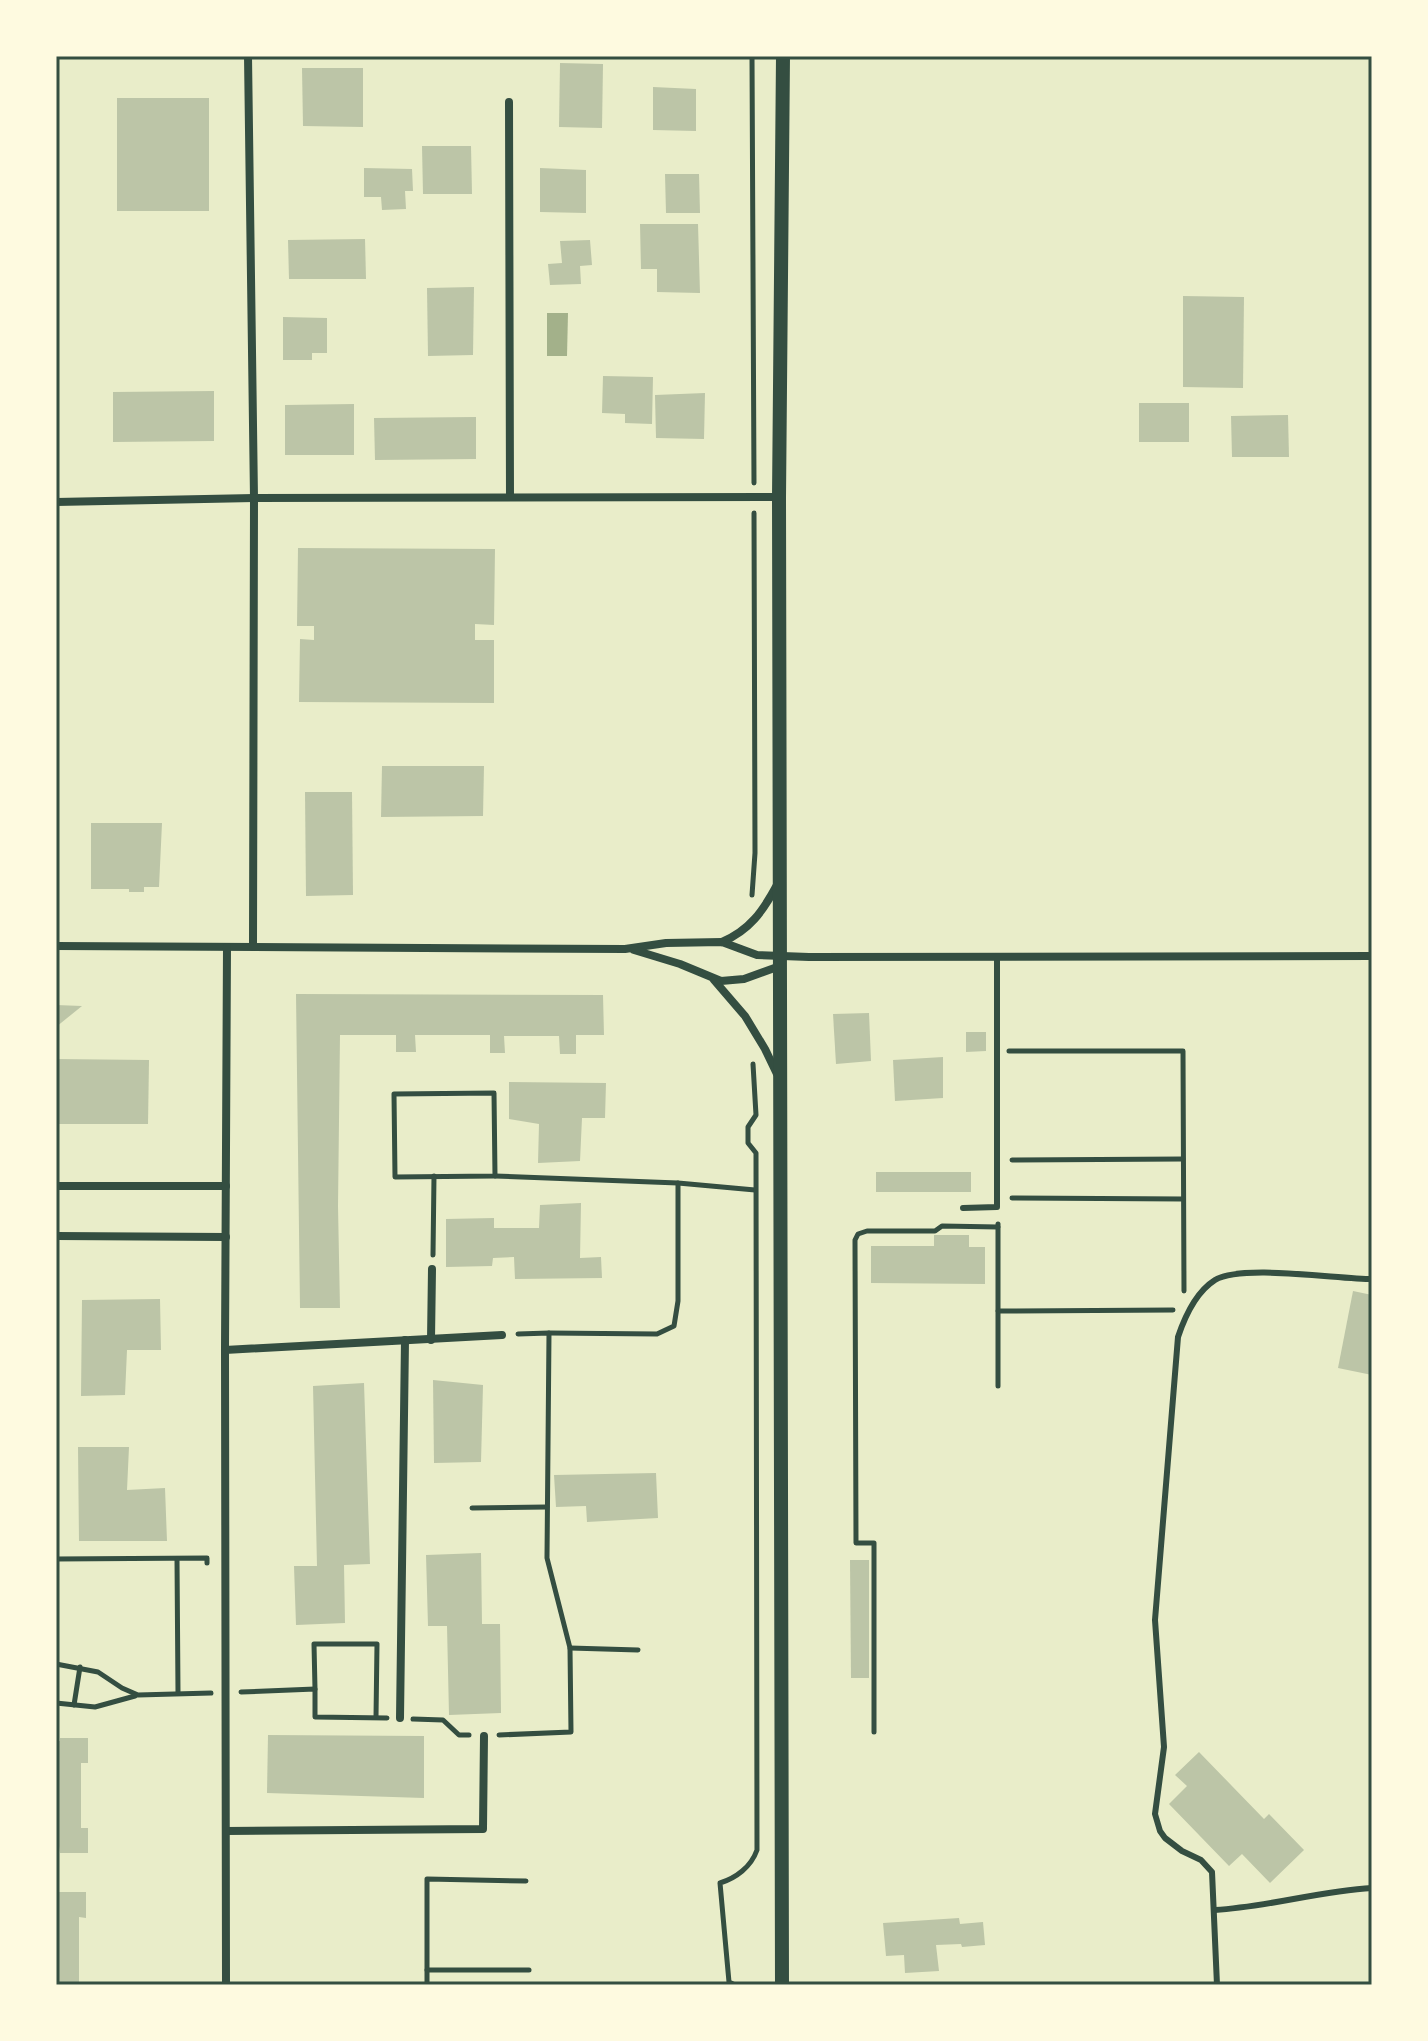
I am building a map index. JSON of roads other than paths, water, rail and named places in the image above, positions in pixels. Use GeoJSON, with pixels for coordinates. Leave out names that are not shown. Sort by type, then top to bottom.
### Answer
{"type":"FeatureCollection","features":[{"type":"Feature","properties":{"kind":"street"},"geometry":{"type":"LineString","coordinates":[[248,56],[254,498],[253,947]]}},
{"type":"Feature","properties":{"kind":"street"},"geometry":{"type":"LineString","coordinates":[[782,1985],[779,497],[783,56]]}},
{"type":"Feature","properties":{"kind":"street"},"geometry":{"type":"LineString","coordinates":[[509,102],[510,497]]}},
{"type":"Feature","properties":{"kind":"street"},"geometry":{"type":"LineString","coordinates":[[56,502],[254,498],[779,497]]}},
{"type":"Feature","properties":{"kind":"street"},"geometry":{"type":"LineString","coordinates":[[56,946],[625,949],[672,943],[722,942],[737,936],[757,918],[779,881]]}},
{"type":"Feature","properties":{"kind":"street"},"geometry":{"type":"LineString","coordinates":[[722,942],[780,961],[1372,956]]}},
{"type":"Feature","properties":{"kind":"street"},"geometry":{"type":"LineString","coordinates":[[226,1985],[227,947]]}},
{"type":"Feature","properties":{"kind":"street"},"geometry":{"type":"LineString","coordinates":[[625,949],[680,964],[713,979],[737,981],[780,961]]}},
{"type":"Feature","properties":{"kind":"street"},"geometry":{"type":"LineString","coordinates":[[713,979],[751,1025],[776,1072],[780,1090]]}},
{"type":"Feature","properties":{"kind":"street"},"geometry":{"type":"LineString","coordinates":[[56,1186],[226,1186]]}},
{"type":"Feature","properties":{"kind":"street"},"geometry":{"type":"LineString","coordinates":[[56,1236],[226,1237]]}},
{"type":"Feature","properties":{"kind":"street"},"geometry":{"type":"LineString","coordinates":[[431,1340],[432,1269]]}},
{"type":"Feature","properties":{"kind":"street"},"geometry":{"type":"LineString","coordinates":[[225,1350],[502,1335]]}},
{"type":"Feature","properties":{"kind":"street"},"geometry":{"type":"LineString","coordinates":[[400,1718],[405,1340]]}},
{"type":"Feature","properties":{"kind":"street"},"geometry":{"type":"LineString","coordinates":[[226,1831],[483,1829],[484,1736]]}},
{"type":"Feature","properties":{"kind":"lane"},"geometry":{"type":"LineString","coordinates":[[963,1208],[997,1207],[997,957]]}},
{"type":"Feature","properties":{"kind":"lane"},"geometry":{"type":"LineString","coordinates":[[1217,1985],[1213,1877],[1209,1867],[1165,1838],[1155,1814],[1164,1747],[1155,1620],[1178,1337],[1197,1297],[1211,1283],[1226,1276],[1268,1274],[1372,1279]]}},
{"type":"Feature","properties":{"kind":"lane"},"geometry":{"type":"LineString","coordinates":[[1215,1910],[1258,1907],[1314,1894],[1372,1888]]}}]}
